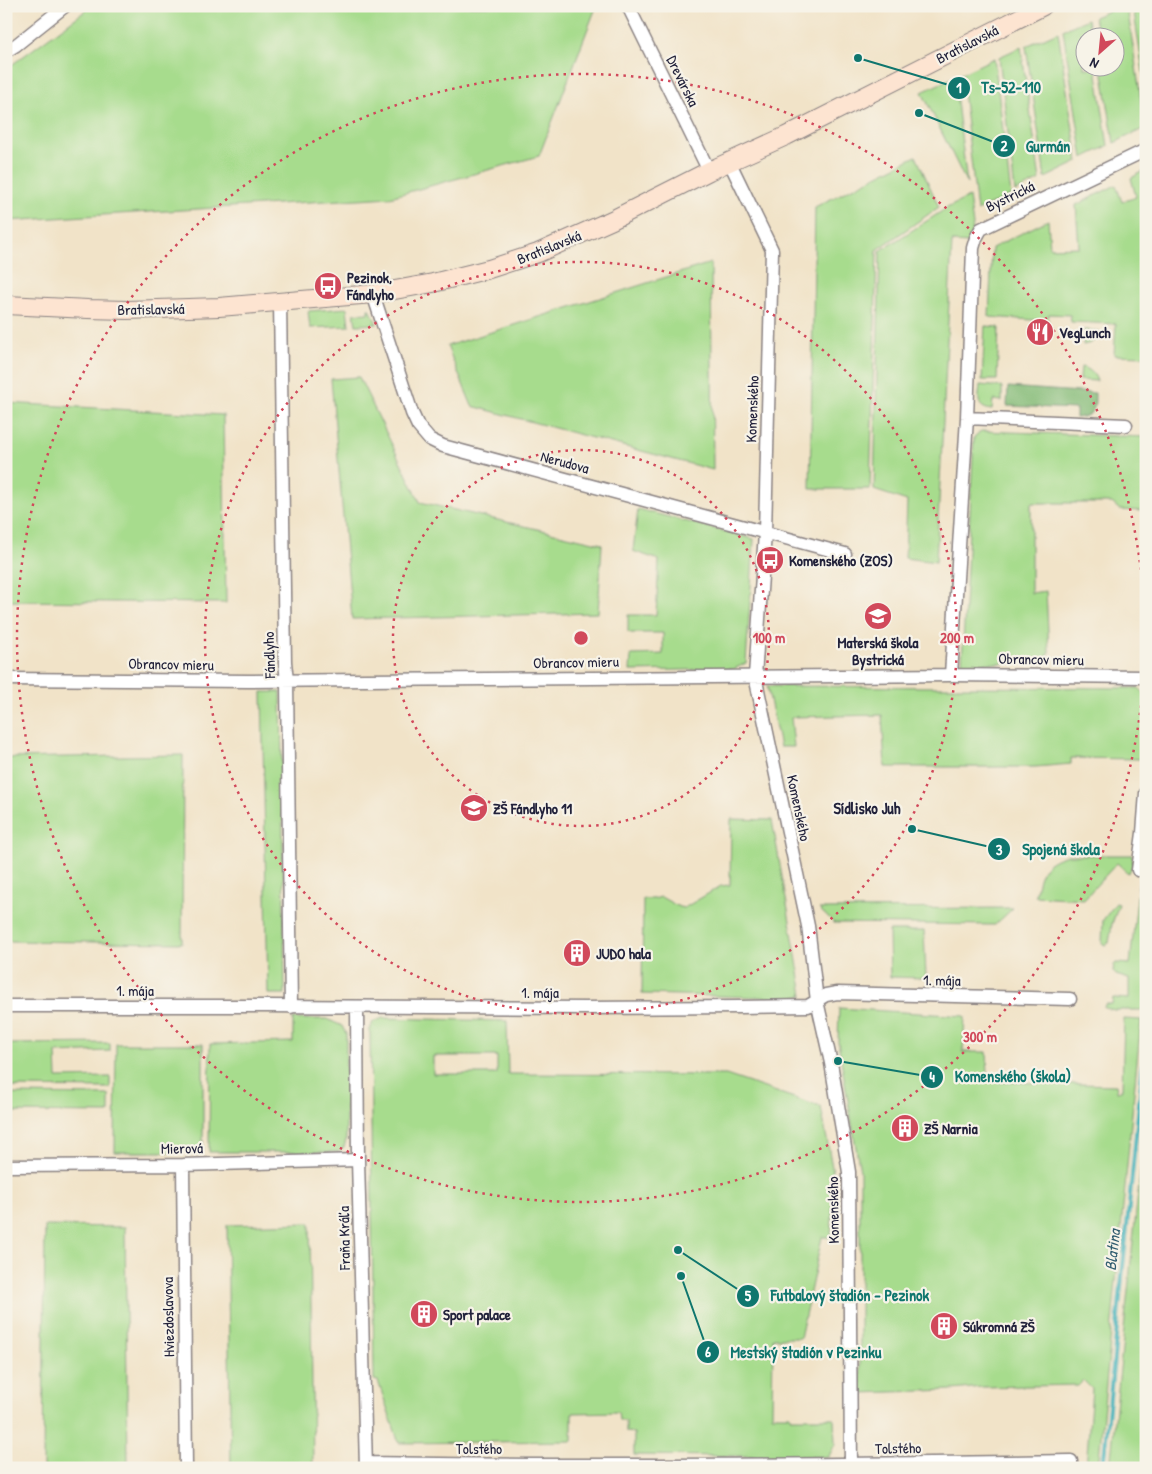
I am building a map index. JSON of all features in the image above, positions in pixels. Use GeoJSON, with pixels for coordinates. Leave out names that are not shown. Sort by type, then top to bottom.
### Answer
{"type":"FeatureCollection","features":[{"type":"Feature","properties":{"kind":"main road","name":"Bratislavská"},"geometry":{"type":"LineString","coordinates":[[6,305],[127,310],[219,307],[373,294],[425,285],[489,269],[538,253],[612,220],[729,161],[786,136],[1043,6]]}},
{"type":"Feature","properties":{"kind":"street"},"geometry":{"type":"LineString","coordinates":[[6,51],[65,6]]}},
{"type":"Feature","properties":{"kind":"street","name":"Drevárska"},"geometry":{"type":"LineString","coordinates":[[628,6],[709,171]]}},
{"type":"Feature","properties":{"kind":"street","name":"Bystrická"},"geometry":{"type":"LineString","coordinates":[[952,675],[976,238],[981,229],[1146,150]]}},
{"type":"Feature","properties":{"kind":"street","name":"Komenského"},"geometry":{"type":"LineString","coordinates":[[729,161],[772,250],[764,533],[755,676],[808,926],[817,1001],[849,1172],[851,1466]]}},
{"type":"Feature","properties":{"kind":"street","name":"Nerudova"},"geometry":{"type":"LineString","coordinates":[[373,294],[412,413],[418,426],[428,439],[443,446],[845,554]]}},
{"type":"Feature","properties":{"kind":"street","name":"Fándlyho"},"geometry":{"type":"LineString","coordinates":[[280,301],[285,662],[287,680],[290,1007]]}},
{"type":"Feature","properties":{"kind":"street"},"geometry":{"type":"LineString","coordinates":[[967,418],[1126,425]]}},
{"type":"Feature","properties":{"kind":"street","name":"Obrancov mieru"},"geometry":{"type":"LineString","coordinates":[[6,679],[287,680],[952,675],[1146,678]]}},
{"type":"Feature","properties":{"kind":"street"},"geometry":{"type":"LineString","coordinates":[[1138,870],[1146,793]]}},
{"type":"Feature","properties":{"kind":"street","name":"1. mája"},"geometry":{"type":"LineString","coordinates":[[6,1006],[585,1008],[808,1006],[826,995],[837,993],[1070,999]]}},
{"type":"Feature","properties":{"kind":"street","name":"Fraňa Kráľa"},"geometry":{"type":"LineString","coordinates":[[357,1007],[358,1160],[366,1466]]}},
{"type":"Feature","properties":{"kind":"street","name":"Mierová"},"geometry":{"type":"LineString","coordinates":[[6,1166],[183,1165],[358,1160]]}},
{"type":"Feature","properties":{"kind":"street","name":"Hviezdoslavova"},"geometry":{"type":"LineString","coordinates":[[183,1165],[186,1468]]}},
{"type":"Feature","properties":{"kind":"street","name":"Tolstého"},"geometry":{"type":"LineString","coordinates":[[366,1466],[1071,1465]]}},
{"type":"Feature","properties":{"kind":"green space"},"geometry":{"type":"Polygon","coordinates":[[[92,6],[594,6],[595,10],[539,156],[390,197],[6,221],[6,69],[92,6]]]}},
{"type":"Feature","properties":{"kind":"green space"},"geometry":{"type":"Polygon","coordinates":[[[1120,6],[1127,6],[1145,128],[1114,143],[1104,78],[1124,78],[1124,28],[1096,28],[1094,17],[1120,6]]]}},
{"type":"Feature","properties":{"kind":"green space"},"geometry":{"type":"Polygon","coordinates":[[[1133,6],[1146,6],[1146,91],[1133,6]]]}},
{"type":"Feature","properties":{"kind":"green space"},"geometry":{"type":"Polygon","coordinates":[[[1088,19],[1090,28],[1074,28],[1074,78],[1098,78],[1108,146],[1083,158],[1063,30],[1088,19]]]}},
{"type":"Feature","properties":{"kind":"green space"},"geometry":{"type":"Polygon","coordinates":[[[1058,32],[1078,162],[1045,178],[1026,46],[1058,32]]]}},
{"type":"Feature","properties":{"kind":"green space"},"geometry":{"type":"Polygon","coordinates":[[[1021,47],[1040,180],[1015,192],[999,57],[1021,47]]]}},
{"type":"Feature","properties":{"kind":"green space"},"geometry":{"type":"Polygon","coordinates":[[[994,58],[1011,195],[977,211],[961,74],[994,58]]]}},
{"type":"Feature","properties":{"kind":"green space"},"geometry":{"type":"Polygon","coordinates":[[[954,77],[967,184],[922,92],[954,77]]]}},
{"type":"Feature","properties":{"kind":"green space"},"geometry":{"type":"Polygon","coordinates":[[[916,156],[939,207],[877,250],[870,489],[810,489],[815,207],[916,156]]]}},
{"type":"Feature","properties":{"kind":"green space"},"geometry":{"type":"Polygon","coordinates":[[[1146,170],[1146,356],[1114,355],[1116,324],[1071,322],[1070,315],[1049,314],[1048,321],[989,317],[992,248],[1048,220],[1050,248],[1079,247],[1076,205],[1116,185],[1122,202],[1136,197],[1131,178],[1146,170]]]}},
{"type":"Feature","properties":{"kind":"green space"},"geometry":{"type":"Polygon","coordinates":[[[969,197],[973,225],[969,243],[952,242],[936,562],[905,558],[907,501],[874,490],[880,251],[947,208],[969,197]]]}},
{"type":"Feature","properties":{"kind":"green space"},"geometry":{"type":"Polygon","coordinates":[[[711,263],[713,470],[472,406],[447,346],[711,263]]]}},
{"type":"Feature","properties":{"kind":"green space"},"geometry":{"type":"Polygon","coordinates":[[[347,308],[349,326],[310,328],[308,311],[347,308]]]}},
{"type":"Feature","properties":{"kind":"green space"},"geometry":{"type":"Polygon","coordinates":[[[368,309],[370,309],[377,324],[356,325],[354,314],[368,313],[368,309]]]}},
{"type":"Feature","properties":{"kind":"green space"},"geometry":{"type":"Polygon","coordinates":[[[985,326],[999,327],[997,380],[982,380],[985,326]]]}},
{"type":"Feature","properties":{"kind":"green space"},"geometry":{"type":"Polygon","coordinates":[[[1084,330],[1099,331],[1098,337],[1091,343],[1083,345],[1084,330]]]}},
{"type":"Feature","properties":{"kind":"green space"},"geometry":{"type":"Polygon","coordinates":[[[1081,367],[1091,372],[1097,381],[1080,380],[1081,367]]]}},
{"type":"Feature","properties":{"kind":"green space"},"geometry":{"type":"Polygon","coordinates":[[[359,377],[420,502],[602,544],[598,613],[352,619],[331,379],[359,377]]]}},
{"type":"Feature","properties":{"kind":"green space"},"geometry":{"type":"Polygon","coordinates":[[[980,385],[1002,387],[1002,401],[993,400],[992,410],[980,405],[980,385]]]}},
{"type":"Feature","properties":{"kind":"green space"},"geometry":{"type":"Polygon","coordinates":[[[1008,387],[1095,393],[1095,403],[1093,411],[1087,416],[1076,418],[1076,409],[1007,406],[1008,387]]]}},
{"type":"Feature","properties":{"kind":"green space"},"geometry":{"type":"Polygon","coordinates":[[[6,403],[223,415],[226,603],[6,601],[6,403]]]}},
{"type":"Feature","properties":{"kind":"green space"},"geometry":{"type":"Polygon","coordinates":[[[981,431],[1146,437],[1146,511],[1120,510],[1112,503],[1031,503],[1031,593],[1046,591],[1049,652],[1046,660],[1042,662],[962,664],[974,437],[981,431]]]}},
{"type":"Feature","properties":{"kind":"green space"},"geometry":{"type":"Polygon","coordinates":[[[638,509],[754,539],[746,663],[734,669],[630,671],[631,655],[663,654],[663,633],[628,632],[628,615],[656,615],[659,560],[633,551],[638,509]]]}},
{"type":"Feature","properties":{"kind":"green space"},"geometry":{"type":"Polygon","coordinates":[[[767,686],[1139,688],[1146,695],[1143,759],[1071,758],[1071,764],[1035,767],[885,767],[882,715],[791,717],[794,747],[780,747],[767,686]]]}},
{"type":"Feature","properties":{"kind":"green space"},"geometry":{"type":"Polygon","coordinates":[[[262,692],[281,692],[285,994],[268,994],[262,692]]]}},
{"type":"Feature","properties":{"kind":"green space"},"geometry":{"type":"Polygon","coordinates":[[[183,755],[182,943],[6,941],[6,758],[183,755]]]}},
{"type":"Feature","properties":{"kind":"green space"},"geometry":{"type":"Polygon","coordinates":[[[731,819],[772,820],[803,995],[794,998],[642,994],[643,899],[661,897],[684,908],[721,886],[730,885],[731,819]]]}},
{"type":"Feature","properties":{"kind":"green space"},"geometry":{"type":"Polygon","coordinates":[[[1146,840],[1146,996],[1144,1010],[1104,1008],[1105,1004],[1112,1004],[1113,998],[1129,999],[1129,979],[1116,975],[1113,971],[1116,963],[1130,964],[1142,851],[1146,840]]]}},
{"type":"Feature","properties":{"kind":"green space"},"geometry":{"type":"Polygon","coordinates":[[[1068,855],[1132,855],[1132,864],[1128,873],[1117,863],[1084,899],[1035,896],[1041,874],[1047,865],[1068,855]]]}},
{"type":"Feature","properties":{"kind":"green space"},"geometry":{"type":"Polygon","coordinates":[[[1116,903],[1119,904],[1112,924],[1109,943],[1105,945],[1102,943],[1103,920],[1116,903]]]}},
{"type":"Feature","properties":{"kind":"green space"},"geometry":{"type":"Polygon","coordinates":[[[1013,908],[995,925],[834,923],[819,909],[1013,908]]]}},
{"type":"Feature","properties":{"kind":"green space"},"geometry":{"type":"Polygon","coordinates":[[[889,931],[924,931],[926,978],[890,977],[889,931]]]}},
{"type":"Feature","properties":{"kind":"green space"},"geometry":{"type":"Polygon","coordinates":[[[839,1008],[965,1016],[963,1052],[987,1052],[988,1076],[999,1082],[1116,1085],[1117,1091],[1122,1090],[1124,1019],[1141,1020],[1098,1468],[1086,1468],[1092,1389],[1083,1380],[1078,1385],[982,1387],[952,1390],[860,1393],[860,1171],[838,1042],[839,1008]]]}},
{"type":"Feature","properties":{"kind":"green space"},"geometry":{"type":"Polygon","coordinates":[[[383,1018],[507,1021],[508,1074],[726,1075],[821,1107],[834,1178],[831,1237],[822,1237],[800,1338],[773,1338],[772,1415],[790,1415],[790,1418],[834,1418],[835,1444],[829,1456],[634,1455],[634,1433],[626,1432],[626,1421],[619,1420],[618,1412],[572,1413],[572,1441],[399,1443],[378,1381],[374,1380],[370,1030],[373,1022],[383,1018]],[[433,1056],[433,1074],[497,1074],[497,1056],[433,1056]]]}},
{"type":"Feature","properties":{"kind":"green space"},"geometry":{"type":"Polygon","coordinates":[[[293,1019],[327,1019],[342,1026],[346,1034],[346,1140],[344,1147],[338,1152],[209,1152],[210,1044],[293,1042],[293,1019]]]}},
{"type":"Feature","properties":{"kind":"green space"},"geometry":{"type":"Polygon","coordinates":[[[110,1043],[110,1051],[56,1053],[57,1078],[110,1077],[110,1088],[10,1087],[9,1044],[110,1043]]]}},
{"type":"Feature","properties":{"kind":"green space"},"geometry":{"type":"Polygon","coordinates":[[[116,1044],[203,1044],[203,1152],[115,1152],[116,1044]]]}},
{"type":"Feature","properties":{"kind":"green space"},"geometry":{"type":"Polygon","coordinates":[[[6,1094],[109,1095],[109,1113],[6,1112],[6,1094]]]}},
{"type":"Feature","properties":{"kind":"green space"},"geometry":{"type":"Polygon","coordinates":[[[1146,1113],[1146,1468],[1110,1468],[1146,1113]]]}},
{"type":"Feature","properties":{"kind":"green space"},"geometry":{"type":"Polygon","coordinates":[[[310,1223],[313,1468],[231,1468],[227,1225],[310,1223]]]}},
{"type":"Feature","properties":{"kind":"green space"},"geometry":{"type":"Polygon","coordinates":[[[45,1226],[125,1227],[128,1468],[43,1468],[45,1226]]]}},
{"type":"Feature","properties":{"kind":"waterway","name":"Blatina"},"geometry":{"type":"LineString","coordinates":[[1103,1468],[1146,1034]]}},
{"type":"Feature","properties":{"kind":"place","name":"Ts-52-110"},"geometry":{"type":"Point","coordinates":[858,58]}},
{"type":"Feature","properties":{"kind":"place","name":"Gurmán"},"geometry":{"type":"Point","coordinates":[919,113]}},
{"type":"Feature","properties":{"kind":"place","name":"Pezinok, Fándlyho"},"geometry":{"type":"Point","coordinates":[328,286]}},
{"type":"Feature","properties":{"kind":"place","name":"VegLunch"},"geometry":{"type":"Point","coordinates":[1040,332]}},
{"type":"Feature","properties":{"kind":"place","name":"Komenského (ZOS)"},"geometry":{"type":"Point","coordinates":[770,560]}},
{"type":"Feature","properties":{"kind":"place","name":"Materská škola Bystrická"},"geometry":{"type":"Point","coordinates":[878,616]}},
{"type":"Feature","properties":{"kind":"place","name":"ZŠ Fándlyho 11"},"geometry":{"type":"Point","coordinates":[474,808]}},
{"type":"Feature","properties":{"kind":"place","name":"Spojená škola"},"geometry":{"type":"Point","coordinates":[912,829]}},
{"type":"Feature","properties":{"kind":"place","name":"JUDO hala"},"geometry":{"type":"Point","coordinates":[577,953]}},
{"type":"Feature","properties":{"kind":"place","name":"Komenského (škola)"},"geometry":{"type":"Point","coordinates":[838,1061]}},
{"type":"Feature","properties":{"kind":"place","name":"ZŠ Narnia"},"geometry":{"type":"Point","coordinates":[905,1128]}},
{"type":"Feature","properties":{"kind":"place","name":"Futbalový štadión - Pezinok"},"geometry":{"type":"Point","coordinates":[678,1250]}},
{"type":"Feature","properties":{"kind":"place","name":"Mestský štadión v Pezinku"},"geometry":{"type":"Point","coordinates":[681,1276]}},
{"type":"Feature","properties":{"kind":"place","name":"Sport palace"},"geometry":{"type":"Point","coordinates":[424,1314]}},
{"type":"Feature","properties":{"kind":"place","name":"Súkromná ZŠ"},"geometry":{"type":"Point","coordinates":[944,1326]}},
{"type":"Feature","properties":{"kind":"district","name":"Sídlisko Juh"},"geometry":{"type":"Point","coordinates":[867,808]}}]}
